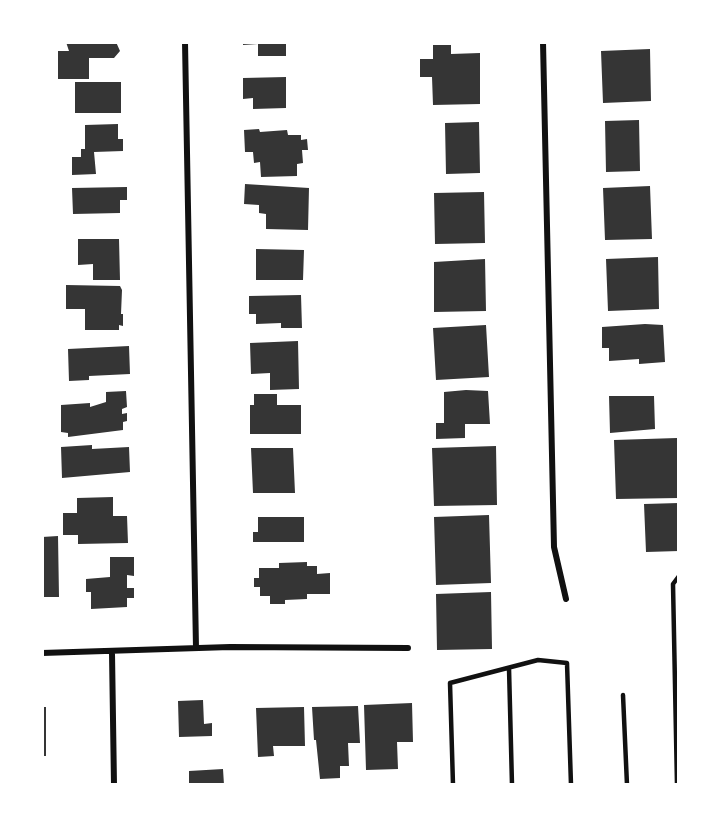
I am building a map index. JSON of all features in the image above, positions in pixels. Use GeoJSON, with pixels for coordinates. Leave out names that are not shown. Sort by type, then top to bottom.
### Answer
{"type":"FeatureCollection","features":[{"type":"Feature","properties":{"kind":"street"},"geometry":{"type":"LineString","coordinates":[[185,42],[196,648]]}},
{"type":"Feature","properties":{"kind":"street"},"geometry":{"type":"LineString","coordinates":[[543,42],[554,547],[566,599]]}},
{"type":"Feature","properties":{"kind":"street"},"geometry":{"type":"LineString","coordinates":[[42,653],[112,653],[196,648],[408,648]]}},
{"type":"Feature","properties":{"kind":"street"},"geometry":{"type":"LineString","coordinates":[[112,653],[114,785]]}},
{"type":"Feature","properties":{"kind":"lane"},"geometry":{"type":"LineString","coordinates":[[677,785],[673,584],[679,576]]}},
{"type":"Feature","properties":{"kind":"lane"},"geometry":{"type":"LineString","coordinates":[[453,785],[450,683],[538,660],[567,663],[571,785]]}},
{"type":"Feature","properties":{"kind":"lane"},"geometry":{"type":"LineString","coordinates":[[509,668],[512,785]]}},
{"type":"Feature","properties":{"kind":"lane"},"geometry":{"type":"LineString","coordinates":[[623,695],[627,785]]}},
{"type":"Feature","properties":{"kind":"building"},"geometry":{"type":"Polygon","coordinates":[[[66,42],[116,42],[120,51],[114,58],[89,58],[89,79],[58,79],[58,51],[69,51],[66,42]]]}},
{"type":"Feature","properties":{"kind":"building"},"geometry":{"type":"Polygon","coordinates":[[[243,42],[286,42],[286,56],[258,56],[258,44],[243,45],[243,42]]]}},
{"type":"Feature","properties":{"kind":"building"},"geometry":{"type":"Polygon","coordinates":[[[433,45],[451,45],[451,54],[480,53],[480,104],[433,105],[432,77],[420,77],[420,59],[433,59],[433,45]]]}},
{"type":"Feature","properties":{"kind":"building"},"geometry":{"type":"Polygon","coordinates":[[[650,49],[651,101],[603,103],[601,51],[650,49]]]}},
{"type":"Feature","properties":{"kind":"building"},"geometry":{"type":"Polygon","coordinates":[[[286,77],[286,108],[253,109],[253,98],[243,99],[243,78],[286,77]]]}},
{"type":"Feature","properties":{"kind":"building"},"geometry":{"type":"Polygon","coordinates":[[[75,82],[121,82],[121,113],[75,113],[75,82]]]}},
{"type":"Feature","properties":{"kind":"building"},"geometry":{"type":"Polygon","coordinates":[[[639,120],[640,171],[606,172],[605,121],[639,120]]]}},
{"type":"Feature","properties":{"kind":"building"},"geometry":{"type":"Polygon","coordinates":[[[479,122],[480,173],[446,174],[445,123],[479,122]]]}},
{"type":"Feature","properties":{"kind":"building"},"geometry":{"type":"Polygon","coordinates":[[[118,124],[118,139],[123,139],[123,151],[94,152],[96,174],[72,175],[72,157],[81,157],[81,149],[85,149],[85,125],[118,124]]]}},
{"type":"Feature","properties":{"kind":"building"},"geometry":{"type":"Polygon","coordinates":[[[259,129],[260,132],[287,130],[288,135],[301,135],[301,140],[307,139],[308,150],[302,150],[303,163],[297,164],[297,176],[261,177],[260,162],[254,163],[253,152],[245,152],[244,130],[259,129]]]}},
{"type":"Feature","properties":{"kind":"building"},"geometry":{"type":"Polygon","coordinates":[[[245,184],[309,188],[308,230],[266,229],[266,214],[259,213],[259,205],[244,204],[245,184]]]}},
{"type":"Feature","properties":{"kind":"building"},"geometry":{"type":"Polygon","coordinates":[[[650,186],[652,239],[605,240],[603,188],[650,186]]]}},
{"type":"Feature","properties":{"kind":"building"},"geometry":{"type":"Polygon","coordinates":[[[127,187],[127,200],[120,200],[120,213],[73,214],[72,188],[127,187]]]}},
{"type":"Feature","properties":{"kind":"building"},"geometry":{"type":"Polygon","coordinates":[[[484,192],[485,243],[435,244],[434,193],[484,192]]]}},
{"type":"Feature","properties":{"kind":"building"},"geometry":{"type":"Polygon","coordinates":[[[78,239],[119,239],[120,280],[93,280],[93,264],[78,265],[78,239]]]}},
{"type":"Feature","properties":{"kind":"building"},"geometry":{"type":"Polygon","coordinates":[[[256,249],[304,250],[303,280],[256,280],[256,249]]]}},
{"type":"Feature","properties":{"kind":"building"},"geometry":{"type":"Polygon","coordinates":[[[658,257],[659,309],[608,311],[606,259],[658,257]]]}},
{"type":"Feature","properties":{"kind":"building"},"geometry":{"type":"Polygon","coordinates":[[[485,259],[486,311],[434,312],[434,262],[485,259]]]}},
{"type":"Feature","properties":{"kind":"building"},"geometry":{"type":"Polygon","coordinates":[[[66,285],[120,286],[123,326],[119,325],[119,330],[85,330],[85,309],[66,309],[66,285]]]}},
{"type":"Feature","properties":{"kind":"building"},"geometry":{"type":"Polygon","coordinates":[[[301,295],[302,328],[281,328],[281,323],[256,324],[256,314],[249,314],[249,296],[301,295]]]}},
{"type":"Feature","properties":{"kind":"building"},"geometry":{"type":"Polygon","coordinates":[[[486,325],[489,377],[436,380],[433,328],[486,325]]]}},
{"type":"Feature","properties":{"kind":"building"},"geometry":{"type":"Polygon","coordinates":[[[663,325],[665,362],[639,364],[639,359],[609,361],[609,348],[602,348],[602,327],[663,325]]]}},
{"type":"Feature","properties":{"kind":"building"},"geometry":{"type":"Polygon","coordinates":[[[298,341],[299,389],[270,390],[270,373],[251,374],[250,343],[298,341]]]}},
{"type":"Feature","properties":{"kind":"building"},"geometry":{"type":"Polygon","coordinates":[[[129,346],[130,374],[89,376],[89,380],[69,381],[68,349],[129,346]]]}},
{"type":"Feature","properties":{"kind":"building"},"geometry":{"type":"Polygon","coordinates":[[[126,391],[127,407],[122,409],[122,414],[127,413],[127,421],[123,422],[123,430],[68,437],[68,433],[61,432],[61,405],[90,403],[90,407],[106,402],[106,392],[126,391]]]}},
{"type":"Feature","properties":{"kind":"building"},"geometry":{"type":"Polygon","coordinates":[[[488,391],[490,424],[465,424],[465,438],[436,439],[436,423],[444,423],[444,392],[488,391]]]}},
{"type":"Feature","properties":{"kind":"building"},"geometry":{"type":"Polygon","coordinates":[[[254,394],[277,394],[277,405],[301,405],[301,434],[250,434],[250,405],[254,405],[254,394]]]}},
{"type":"Feature","properties":{"kind":"building"},"geometry":{"type":"Polygon","coordinates":[[[609,396],[654,396],[655,429],[610,433],[609,396]]]}},
{"type":"Feature","properties":{"kind":"building"},"geometry":{"type":"Polygon","coordinates":[[[677,438],[679,498],[616,499],[614,440],[677,438]]]}},
{"type":"Feature","properties":{"kind":"building"},"geometry":{"type":"Polygon","coordinates":[[[92,445],[92,449],[129,447],[130,472],[62,478],[61,447],[92,445]]]}},
{"type":"Feature","properties":{"kind":"building"},"geometry":{"type":"Polygon","coordinates":[[[496,446],[497,505],[434,506],[432,448],[496,446]]]}},
{"type":"Feature","properties":{"kind":"building"},"geometry":{"type":"Polygon","coordinates":[[[251,448],[293,448],[295,493],[253,493],[251,448]]]}},
{"type":"Feature","properties":{"kind":"building"},"geometry":{"type":"Polygon","coordinates":[[[113,497],[113,516],[127,516],[128,543],[78,544],[78,535],[63,535],[63,513],[77,513],[77,498],[113,497]]]}},
{"type":"Feature","properties":{"kind":"building"},"geometry":{"type":"Polygon","coordinates":[[[679,503],[679,551],[646,552],[644,504],[679,503]]]}},
{"type":"Feature","properties":{"kind":"building"},"geometry":{"type":"Polygon","coordinates":[[[489,515],[491,583],[436,585],[434,517],[489,515]]]}},
{"type":"Feature","properties":{"kind":"building"},"geometry":{"type":"Polygon","coordinates":[[[258,517],[304,517],[304,542],[253,542],[253,532],[258,532],[258,517]]]}},
{"type":"Feature","properties":{"kind":"building"},"geometry":{"type":"Polygon","coordinates":[[[58,536],[59,597],[42,597],[42,537],[58,536]]]}},
{"type":"Feature","properties":{"kind":"building"},"geometry":{"type":"Polygon","coordinates":[[[110,557],[134,557],[134,576],[127,575],[127,588],[134,588],[134,598],[127,598],[127,607],[91,609],[91,592],[86,592],[86,579],[110,577],[110,557]]]}},
{"type":"Feature","properties":{"kind":"building"},"geometry":{"type":"Polygon","coordinates":[[[307,562],[307,566],[317,566],[317,574],[330,573],[330,594],[307,594],[307,599],[285,600],[285,604],[270,604],[270,596],[260,596],[260,587],[254,587],[254,578],[259,578],[259,568],[279,568],[279,563],[307,562]]]}},
{"type":"Feature","properties":{"kind":"building"},"geometry":{"type":"Polygon","coordinates":[[[491,592],[492,649],[437,650],[436,594],[491,592]]]}},
{"type":"Feature","properties":{"kind":"building"},"geometry":{"type":"Polygon","coordinates":[[[203,700],[204,724],[212,723],[212,736],[179,737],[178,701],[203,700]]]}},
{"type":"Feature","properties":{"kind":"building"},"geometry":{"type":"Polygon","coordinates":[[[412,703],[413,742],[397,742],[398,769],[366,770],[364,705],[412,703]]]}},
{"type":"Feature","properties":{"kind":"building"},"geometry":{"type":"Polygon","coordinates":[[[358,706],[360,743],[348,743],[349,766],[340,766],[340,778],[320,779],[312,707],[358,706]]]}},
{"type":"Feature","properties":{"kind":"building"},"geometry":{"type":"Polygon","coordinates":[[[42,707],[46,707],[46,756],[42,756],[42,707]]]}},
{"type":"Feature","properties":{"kind":"building"},"geometry":{"type":"Polygon","coordinates":[[[304,707],[305,746],[273,746],[274,756],[258,757],[256,708],[304,707]]]}},
{"type":"Feature","properties":{"kind":"building"},"geometry":{"type":"Polygon","coordinates":[[[223,769],[224,785],[189,785],[189,771],[223,769]]]}}]}
